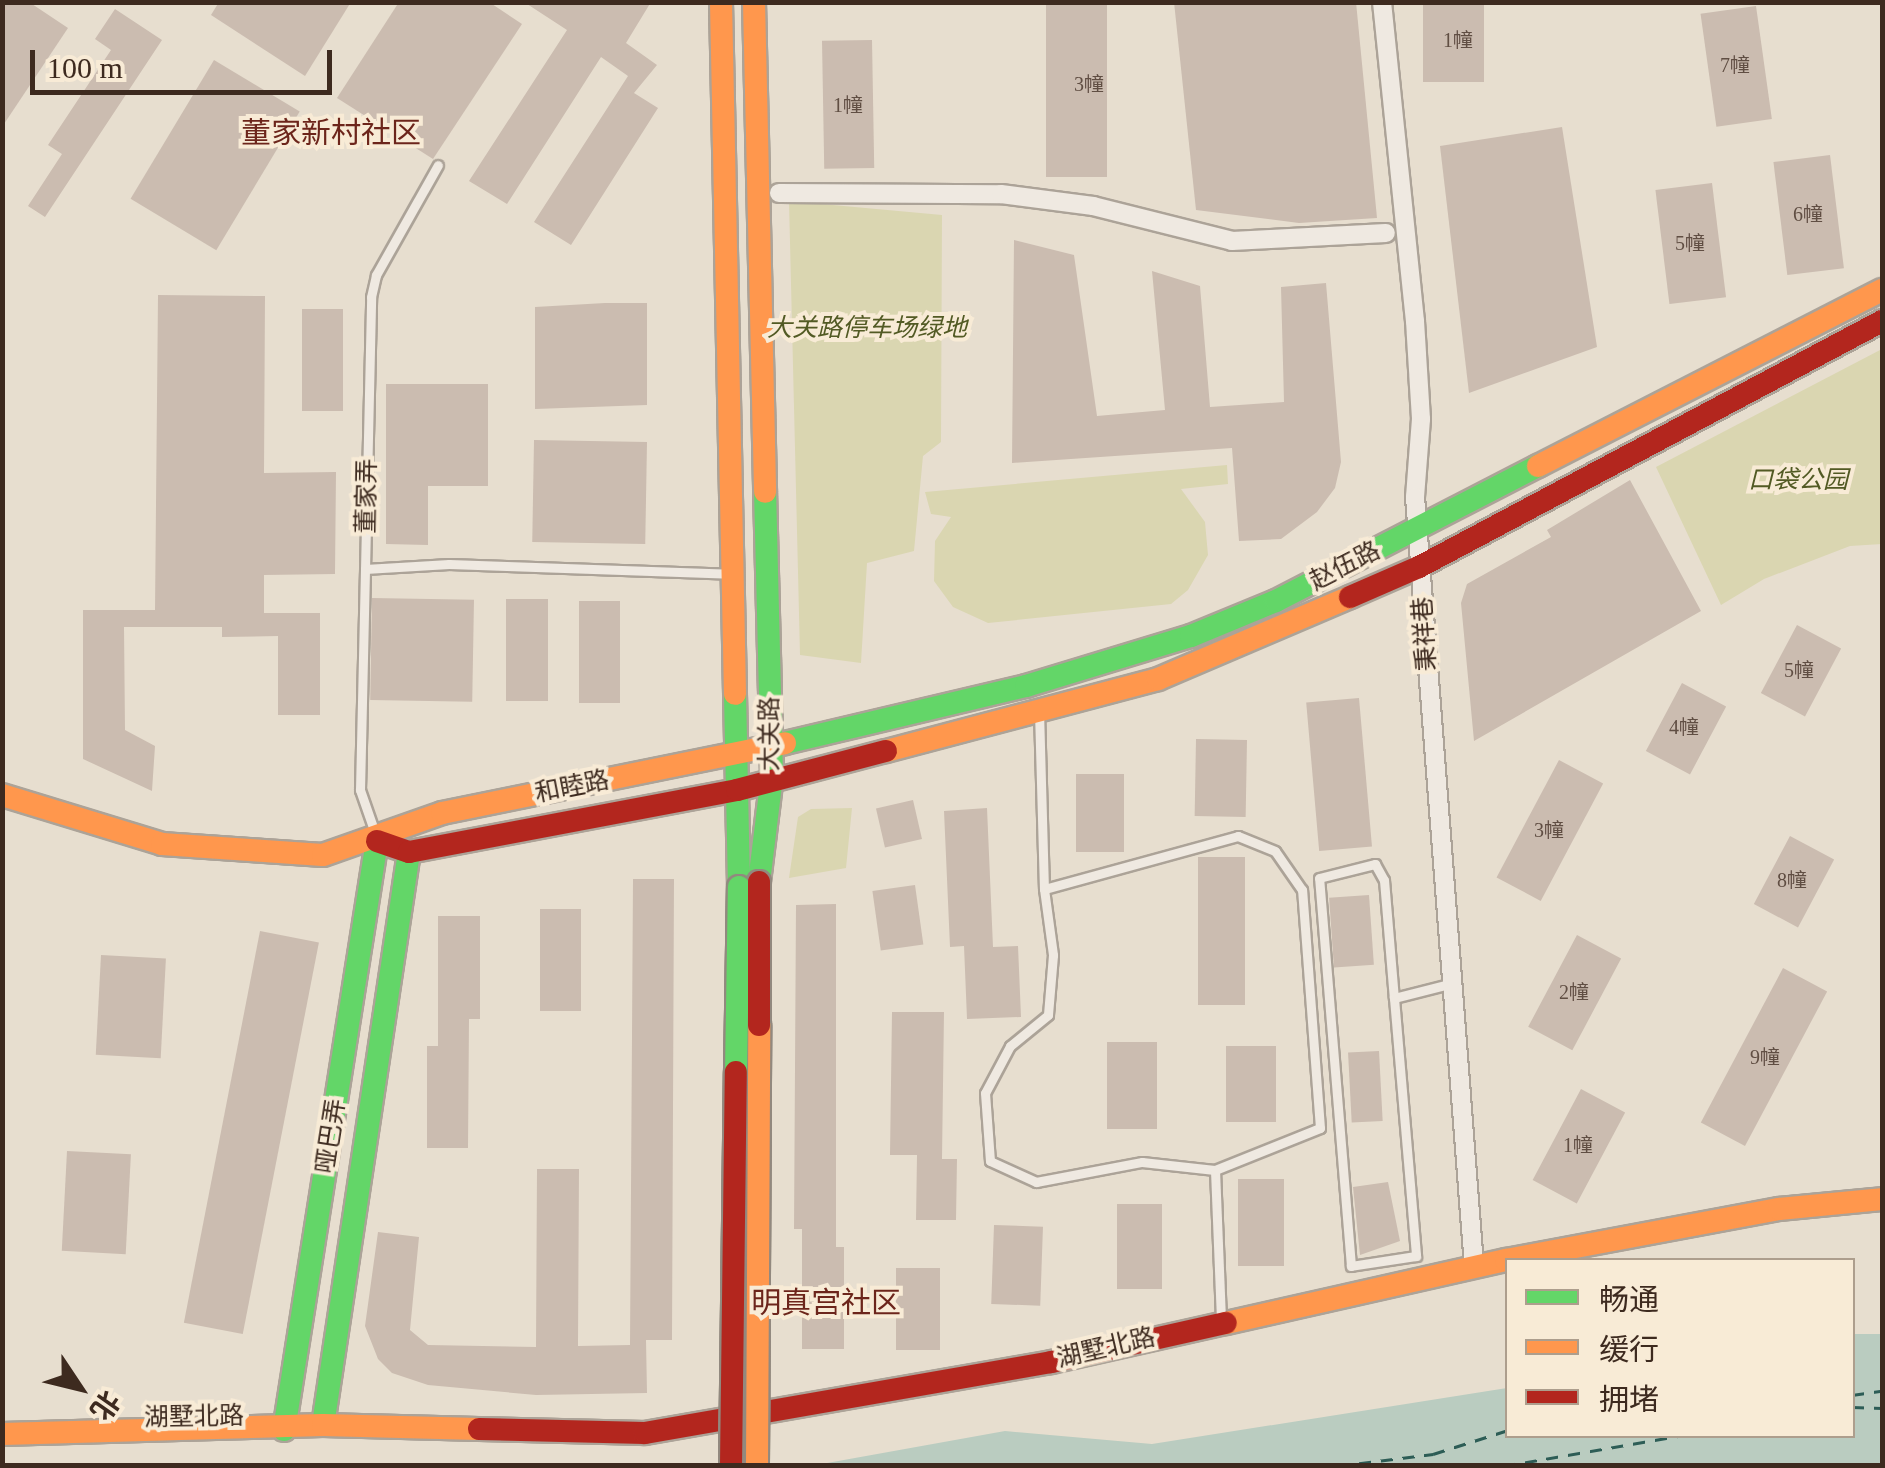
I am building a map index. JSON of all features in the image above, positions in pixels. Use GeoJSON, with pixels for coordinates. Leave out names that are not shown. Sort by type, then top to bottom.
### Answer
{"type":"FeatureCollection","features":[{"type":"Feature","properties":{"kind":"main road","name":"大关路"},"geometry":{"type":"LineString","coordinates":[[720,2],[737,790],[749,884],[757,1466]]}},
{"type":"Feature","properties":{"kind":"main road","name":"大关路"},"geometry":{"type":"LineString","coordinates":[[731,1466],[749,884],[772,776],[754,2]]}},
{"type":"Feature","properties":{"kind":"main road","name":"赵伍路"},"geometry":{"type":"LineString","coordinates":[[771,746],[1026,686],[1191,636],[1417,529],[1882,290]]}},
{"type":"Feature","properties":{"kind":"main road","name":"赵伍路"},"geometry":{"type":"LineString","coordinates":[[772,776],[1158,679],[1419,567],[1882,321]]}},
{"type":"Feature","properties":{"kind":"main road","name":"和睦路"},"geometry":{"type":"LineString","coordinates":[[2,795],[162,844],[323,855],[377,840],[442,813],[771,746]]}},
{"type":"Feature","properties":{"kind":"main road","name":"和睦路"},"geometry":{"type":"LineString","coordinates":[[409,852],[737,790],[772,776]]}},
{"type":"Feature","properties":{"kind":"main road"},"geometry":{"type":"LineString","coordinates":[[377,840],[409,852]]}},
{"type":"Feature","properties":{"kind":"main road","name":"哑巴弄"},"geometry":{"type":"LineString","coordinates":[[286,1423],[377,840]]}},
{"type":"Feature","properties":{"kind":"main road","name":"哑巴弄"},"geometry":{"type":"LineString","coordinates":[[324,1425],[409,852]]}},
{"type":"Feature","properties":{"kind":"main road","name":"湖墅北路"},"geometry":{"type":"LineString","coordinates":[[1517,1258],[1779,1209],[1882,1198]]}},
{"type":"Feature","properties":{"kind":"main road","name":"湖墅北路"},"geometry":{"type":"LineString","coordinates":[[2,1418],[644,1433],[1032,1365],[1505,1260]]}},
{"type":"Feature","properties":{"kind":"main road","name":"湖墅北路"},"geometry":{"type":"LineString","coordinates":[[2,1434],[286,1423]]}},
{"type":"Feature","properties":{"kind":"street","name":"秉祥巷"},"geometry":{"type":"LineString","coordinates":[[1382,2],[1414,321],[1419,567],[1474,1266]]}},
{"type":"Feature","properties":{"kind":"street"},"geometry":{"type":"LineString","coordinates":[[779,193],[1001,194],[1093,206],[1232,240],[1386,233]]}},
{"type":"Feature","properties":{"kind":"lane","name":"董家弄"},"geometry":{"type":"LineString","coordinates":[[377,840],[360,790],[371,297],[376,275],[438,165]]}},
{"type":"Feature","properties":{"kind":"lane"},"geometry":{"type":"LineString","coordinates":[[365,569],[449,564],[732,574]]}},
{"type":"Feature","properties":{"kind":"lane"},"geometry":{"type":"LineString","coordinates":[[1039,708],[1044,889],[1053,955],[1048,1015],[1010,1046],[985,1093],[990,1161],[1036,1182],[1142,1162],[1215,1170],[1320,1128],[1302,890],[1275,850],[1238,836],[1044,889]]}},
{"type":"Feature","properties":{"kind":"lane"},"geometry":{"type":"LineString","coordinates":[[1374,864],[1384,880],[1394,998],[1416,1256],[1352,1266],[1319,878],[1374,864]]}},
{"type":"Feature","properties":{"kind":"lane"},"geometry":{"type":"LineString","coordinates":[[1394,998],[1449,984]]}},
{"type":"Feature","properties":{"kind":"lane"},"geometry":{"type":"LineString","coordinates":[[1215,1170],[1221,1321]]}},
{"type":"Feature","properties":{"kind":"green space","name":"大关路停车场绿地"},"geometry":{"type":"Polygon","coordinates":[[[789,201],[942,215],[941,442],[923,456],[914,551],[867,563],[861,663],[800,655],[789,201]]]}},
{"type":"Feature","properties":{"kind":"green space","name":"口袋公园"},"geometry":{"type":"Polygon","coordinates":[[[1882,349],[1882,544],[1850,546],[1764,579],[1721,605],[1656,467],[1882,349]]]}},
{"type":"Feature","properties":{"kind":"green space"},"geometry":{"type":"Polygon","coordinates":[[[1227,465],[1228,484],[1181,489],[1205,522],[1208,555],[1188,590],[1171,604],[988,623],[953,607],[934,581],[935,541],[951,517],[931,514],[925,492],[1227,465]]]}},
{"type":"Feature","properties":{"kind":"green space"},"geometry":{"type":"Polygon","coordinates":[[[852,808],[846,868],[789,878],[798,817],[811,809],[852,808]]]}},
{"type":"Feature","properties":{"kind":"shaded area"},"geometry":{"type":"Polygon","coordinates":[[[1855,1334],[1882,1334],[1882,1465],[816,1465],[1005,1431],[1152,1444],[1505,1388],[1505,1438],[1855,1438],[1855,1334]]]}},
{"type":"Feature","properties":{"kind":"building"},"geometry":{"type":"Polygon","coordinates":[[[2,2],[29,2],[68,28],[2,127],[2,2]]]}},
{"type":"Feature","properties":{"kind":"building"},"geometry":{"type":"Polygon","coordinates":[[[219,2],[351,2],[305,76],[211,15],[219,2]]]}},
{"type":"Feature","properties":{"kind":"building"},"geometry":{"type":"Polygon","coordinates":[[[399,2],[489,2],[522,24],[433,159],[337,98],[399,2]]]}},
{"type":"Feature","properties":{"kind":"building"},"geometry":{"type":"Polygon","coordinates":[[[524,2],[651,2],[626,43],[657,65],[634,93],[658,108],[571,245],[534,222],[628,76],[601,57],[507,204],[469,181],[567,30],[524,2]]]}},
{"type":"Feature","properties":{"kind":"building"},"geometry":{"type":"Polygon","coordinates":[[[1046,2],[1107,2],[1107,177],[1046,177],[1046,2]]]}},
{"type":"Feature","properties":{"kind":"building"},"geometry":{"type":"Polygon","coordinates":[[[1174,2],[1356,2],[1377,218],[1299,223],[1196,210],[1174,2]]]}},
{"type":"Feature","properties":{"kind":"building"},"geometry":{"type":"Polygon","coordinates":[[[1423,2],[1484,2],[1484,82],[1423,82],[1423,2]]]}},
{"type":"Feature","properties":{"kind":"building"},"geometry":{"type":"Polygon","coordinates":[[[1756,6],[1772,119],[1716,127],[1701,14],[1756,6]]]}},
{"type":"Feature","properties":{"kind":"building"},"geometry":{"type":"Polygon","coordinates":[[[115,9],[162,40],[45,217],[28,206],[62,154],[48,145],[111,50],[95,39],[115,9]]]}},
{"type":"Feature","properties":{"kind":"building"},"geometry":{"type":"Polygon","coordinates":[[[872,40],[874,168],[824,169],[822,41],[872,40]]]}},
{"type":"Feature","properties":{"kind":"building"},"geometry":{"type":"Polygon","coordinates":[[[214,60],[300,112],[216,250],[131,199],[214,60]]]}},
{"type":"Feature","properties":{"kind":"building"},"geometry":{"type":"Polygon","coordinates":[[[1562,127],[1597,347],[1469,393],[1440,146],[1562,127]]]}},
{"type":"Feature","properties":{"kind":"building"},"geometry":{"type":"Polygon","coordinates":[[[1830,155],[1844,268],[1787,275],[1773,162],[1830,155]]]}},
{"type":"Feature","properties":{"kind":"building"},"geometry":{"type":"Polygon","coordinates":[[[1712,183],[1726,297],[1669,304],[1655,190],[1712,183]]]}},
{"type":"Feature","properties":{"kind":"building"},"geometry":{"type":"Polygon","coordinates":[[[1014,240],[1074,255],[1097,416],[1165,410],[1152,271],[1200,286],[1210,407],[1284,402],[1281,287],[1326,283],[1341,462],[1335,488],[1317,512],[1281,539],[1239,541],[1232,448],[1012,463],[1014,240]]]}},
{"type":"Feature","properties":{"kind":"building"},"geometry":{"type":"Polygon","coordinates":[[[158,295],[265,296],[264,473],[336,472],[335,574],[264,575],[264,613],[320,613],[320,715],[278,715],[278,636],[222,637],[222,627],[124,627],[125,730],[155,746],[152,791],[83,759],[83,610],[155,610],[158,295]]]}},
{"type":"Feature","properties":{"kind":"building"},"geometry":{"type":"Polygon","coordinates":[[[647,303],[647,405],[535,409],[535,307],[647,303]]]}},
{"type":"Feature","properties":{"kind":"building"},"geometry":{"type":"Polygon","coordinates":[[[302,309],[343,309],[343,411],[302,411],[302,309]]]}},
{"type":"Feature","properties":{"kind":"building"},"geometry":{"type":"Polygon","coordinates":[[[386,384],[488,384],[488,486],[428,486],[428,545],[386,544],[386,384]]]}},
{"type":"Feature","properties":{"kind":"building"},"geometry":{"type":"Polygon","coordinates":[[[534,440],[647,442],[645,544],[532,542],[534,440]]]}},
{"type":"Feature","properties":{"kind":"building"},"geometry":{"type":"Polygon","coordinates":[[[1630,480],[1701,611],[1474,741],[1461,603],[1467,584],[1551,537],[1547,530],[1630,480]]]}},
{"type":"Feature","properties":{"kind":"building"},"geometry":{"type":"Polygon","coordinates":[[[372,598],[474,600],[472,702],[370,700],[372,598]]]}},
{"type":"Feature","properties":{"kind":"building"},"geometry":{"type":"Polygon","coordinates":[[[506,599],[548,599],[548,701],[506,701],[506,599]]]}},
{"type":"Feature","properties":{"kind":"building"},"geometry":{"type":"Polygon","coordinates":[[[579,601],[620,601],[620,703],[579,703],[579,601]]]}},
{"type":"Feature","properties":{"kind":"building"},"geometry":{"type":"Polygon","coordinates":[[[1797,625],[1841,648],[1805,716],[1761,693],[1797,625]]]}},
{"type":"Feature","properties":{"kind":"building"},"geometry":{"type":"Polygon","coordinates":[[[1682,683],[1726,706],[1690,774],[1646,751],[1682,683]]]}},
{"type":"Feature","properties":{"kind":"building"},"geometry":{"type":"Polygon","coordinates":[[[1359,698],[1372,846],[1319,851],[1306,703],[1359,698]]]}},
{"type":"Feature","properties":{"kind":"building"},"geometry":{"type":"Polygon","coordinates":[[[1196,739],[1247,740],[1246,817],[1195,816],[1196,739]]]}},
{"type":"Feature","properties":{"kind":"building"},"geometry":{"type":"Polygon","coordinates":[[[1559,760],[1603,783],[1541,901],[1497,877],[1559,760]]]}},
{"type":"Feature","properties":{"kind":"building"},"geometry":{"type":"Polygon","coordinates":[[[1076,774],[1124,774],[1124,852],[1076,852],[1076,774]]]}},
{"type":"Feature","properties":{"kind":"building"},"geometry":{"type":"Polygon","coordinates":[[[913,800],[922,839],[885,848],[876,809],[913,800]]]}},
{"type":"Feature","properties":{"kind":"building"},"geometry":{"type":"Polygon","coordinates":[[[987,808],[993,947],[1018,946],[1021,1017],[967,1019],[964,946],[950,947],[944,811],[987,808]]]}},
{"type":"Feature","properties":{"kind":"building"},"geometry":{"type":"Polygon","coordinates":[[[1790,836],[1834,859],[1798,927],[1754,904],[1790,836]]]}},
{"type":"Feature","properties":{"kind":"building"},"geometry":{"type":"Polygon","coordinates":[[[1198,857],[1245,857],[1245,1005],[1198,1005],[1198,857]]]}},
{"type":"Feature","properties":{"kind":"building"},"geometry":{"type":"Polygon","coordinates":[[[633,879],[674,879],[672,1340],[646,1340],[647,1393],[536,1395],[428,1385],[392,1373],[378,1359],[365,1326],[378,1232],[419,1237],[410,1330],[428,1345],[536,1347],[537,1169],[579,1169],[578,1346],[630,1345],[633,879]]]}},
{"type":"Feature","properties":{"kind":"building"},"geometry":{"type":"Polygon","coordinates":[[[915,885],[923,944],[881,950],[872,891],[915,885]]]}},
{"type":"Feature","properties":{"kind":"building"},"geometry":{"type":"Polygon","coordinates":[[[1369,895],[1374,965],[1334,968],[1329,898],[1369,895]]]}},
{"type":"Feature","properties":{"kind":"building"},"geometry":{"type":"Polygon","coordinates":[[[836,904],[836,1247],[844,1247],[844,1349],[802,1349],[802,1229],[794,1229],[796,905],[836,904]]]}},
{"type":"Feature","properties":{"kind":"building"},"geometry":{"type":"Polygon","coordinates":[[[540,909],[581,909],[581,1011],[540,1011],[540,909]]]}},
{"type":"Feature","properties":{"kind":"building"},"geometry":{"type":"Polygon","coordinates":[[[438,916],[480,916],[480,1019],[469,1019],[468,1148],[427,1148],[427,1046],[438,1046],[438,916]]]}},
{"type":"Feature","properties":{"kind":"building"},"geometry":{"type":"Polygon","coordinates":[[[260,931],[319,942],[243,1334],[184,1323],[260,931]]]}},
{"type":"Feature","properties":{"kind":"building"},"geometry":{"type":"Polygon","coordinates":[[[1577,935],[1621,958],[1572,1050],[1528,1027],[1577,935]]]}},
{"type":"Feature","properties":{"kind":"building"},"geometry":{"type":"Polygon","coordinates":[[[101,955],[166,958],[161,1058],[96,1055],[101,955]]]}},
{"type":"Feature","properties":{"kind":"building"},"geometry":{"type":"Polygon","coordinates":[[[1783,968],[1827,991],[1745,1146],[1701,1123],[1783,968]]]}},
{"type":"Feature","properties":{"kind":"building"},"geometry":{"type":"Polygon","coordinates":[[[892,1012],[944,1012],[942,1159],[957,1159],[956,1220],[916,1220],[917,1155],[890,1155],[892,1012]]]}},
{"type":"Feature","properties":{"kind":"building"},"geometry":{"type":"Polygon","coordinates":[[[1107,1042],[1157,1042],[1157,1129],[1107,1129],[1107,1042]]]}},
{"type":"Feature","properties":{"kind":"building"},"geometry":{"type":"Polygon","coordinates":[[[1226,1046],[1276,1046],[1276,1122],[1226,1122],[1226,1046]]]}},
{"type":"Feature","properties":{"kind":"building"},"geometry":{"type":"Polygon","coordinates":[[[1379,1051],[1383,1121],[1352,1123],[1348,1053],[1379,1051]]]}},
{"type":"Feature","properties":{"kind":"building"},"geometry":{"type":"Polygon","coordinates":[[[1581,1089],[1625,1112],[1577,1203],[1533,1180],[1581,1089]]]}},
{"type":"Feature","properties":{"kind":"building"},"geometry":{"type":"Polygon","coordinates":[[[67,1151],[131,1154],[126,1254],[62,1251],[67,1151]]]}},
{"type":"Feature","properties":{"kind":"building"},"geometry":{"type":"Polygon","coordinates":[[[1238,1179],[1284,1179],[1284,1266],[1238,1266],[1238,1179]]]}},
{"type":"Feature","properties":{"kind":"building"},"geometry":{"type":"Polygon","coordinates":[[[1388,1182],[1400,1241],[1360,1255],[1353,1187],[1388,1182]]]}},
{"type":"Feature","properties":{"kind":"building"},"geometry":{"type":"Polygon","coordinates":[[[1117,1204],[1162,1204],[1162,1289],[1117,1289],[1117,1204]]]}},
{"type":"Feature","properties":{"kind":"building"},"geometry":{"type":"Polygon","coordinates":[[[994,1225],[1043,1227],[1040,1306],[991,1304],[994,1225]]]}},
{"type":"Feature","properties":{"kind":"building"},"geometry":{"type":"Polygon","coordinates":[[[896,1268],[940,1268],[940,1350],[896,1350],[896,1268]]]}},
{"type":"Feature","properties":{"kind":"ferry route"},"geometry":{"type":"LineString","coordinates":[[1855,1395],[1882,1391]]}},
{"type":"Feature","properties":{"kind":"ferry route"},"geometry":{"type":"LineString","coordinates":[[1855,1407],[1882,1408]]}},
{"type":"Feature","properties":{"kind":"ferry route"},"geometry":{"type":"LineString","coordinates":[[1337,1466],[1433,1454],[1505,1431]]}},
{"type":"Feature","properties":{"kind":"ferry route"},"geometry":{"type":"LineString","coordinates":[[1503,1466],[1667,1438]]}},
{"type":"Feature","properties":{"kind":"traffic: fast"},"geometry":{"type":"LineString","coordinates":[[785,743],[1026,686],[1191,636],[1276,601],[1538,466]]}},
{"type":"Feature","properties":{"kind":"traffic: fast"},"geometry":{"type":"LineString","coordinates":[[759,882],[772,776],[765,492]]}},
{"type":"Feature","properties":{"kind":"traffic: fast"},"geometry":{"type":"LineString","coordinates":[[735,694],[739,887]]}},
{"type":"Feature","properties":{"kind":"traffic: fast"},"geometry":{"type":"LineString","coordinates":[[284,1430],[377,841]]}},
{"type":"Feature","properties":{"kind":"traffic: fast"},"geometry":{"type":"LineString","coordinates":[[323,1425],[409,852]]}},
{"type":"Feature","properties":{"kind":"traffic: fast"},"geometry":{"type":"LineString","coordinates":[[736,1072],[739,887]]}},
{"type":"Feature","properties":{"kind":"traffic: slow"},"geometry":{"type":"LineString","coordinates":[[721,2],[735,694]]}},
{"type":"Feature","properties":{"kind":"traffic: slow"},"geometry":{"type":"LineString","coordinates":[[754,2],[765,492]]}},
{"type":"Feature","properties":{"kind":"traffic: slow"},"geometry":{"type":"LineString","coordinates":[[1538,466],[1882,290]]}},
{"type":"Feature","properties":{"kind":"traffic: slow"},"geometry":{"type":"LineString","coordinates":[[886,751],[1158,679],[1350,597]]}},
{"type":"Feature","properties":{"kind":"traffic: slow"},"geometry":{"type":"LineString","coordinates":[[2,795],[162,844],[323,855],[442,813],[785,743]]}},
{"type":"Feature","properties":{"kind":"traffic: slow"},"geometry":{"type":"LineString","coordinates":[[757,1466],[759,1025]]}},
{"type":"Feature","properties":{"kind":"traffic: slow"},"geometry":{"type":"LineString","coordinates":[[1517,1258],[1779,1209],[1882,1199]]}},
{"type":"Feature","properties":{"kind":"traffic: slow"},"geometry":{"type":"LineString","coordinates":[[1226,1323],[1505,1260]]}},
{"type":"Feature","properties":{"kind":"traffic: slow"},"geometry":{"type":"LineString","coordinates":[[2,1434],[323,1425],[479,1429]]}},
{"type":"Feature","properties":{"kind":"traffic: jam"},"geometry":{"type":"LineString","coordinates":[[1350,597],[1419,567],[1882,321]]}},
{"type":"Feature","properties":{"kind":"traffic: jam"},"geometry":{"type":"LineString","coordinates":[[377,841],[409,852],[737,790],[886,751]]}},
{"type":"Feature","properties":{"kind":"traffic: jam"},"geometry":{"type":"LineString","coordinates":[[759,882],[759,1025]]}},
{"type":"Feature","properties":{"kind":"traffic: jam"},"geometry":{"type":"LineString","coordinates":[[731,1466],[736,1072]]}},
{"type":"Feature","properties":{"kind":"traffic: jam"},"geometry":{"type":"LineString","coordinates":[[479,1429],[645,1433],[1051,1362],[1226,1323]]}},
{"type":"Feature","properties":{"kind":"district","name":"董家新村社区"},"geometry":{"type":"Point","coordinates":[331,133]}},
{"type":"Feature","properties":{"kind":"district","name":"明真宫社区"},"geometry":{"type":"Point","coordinates":[826,1303]}}]}
